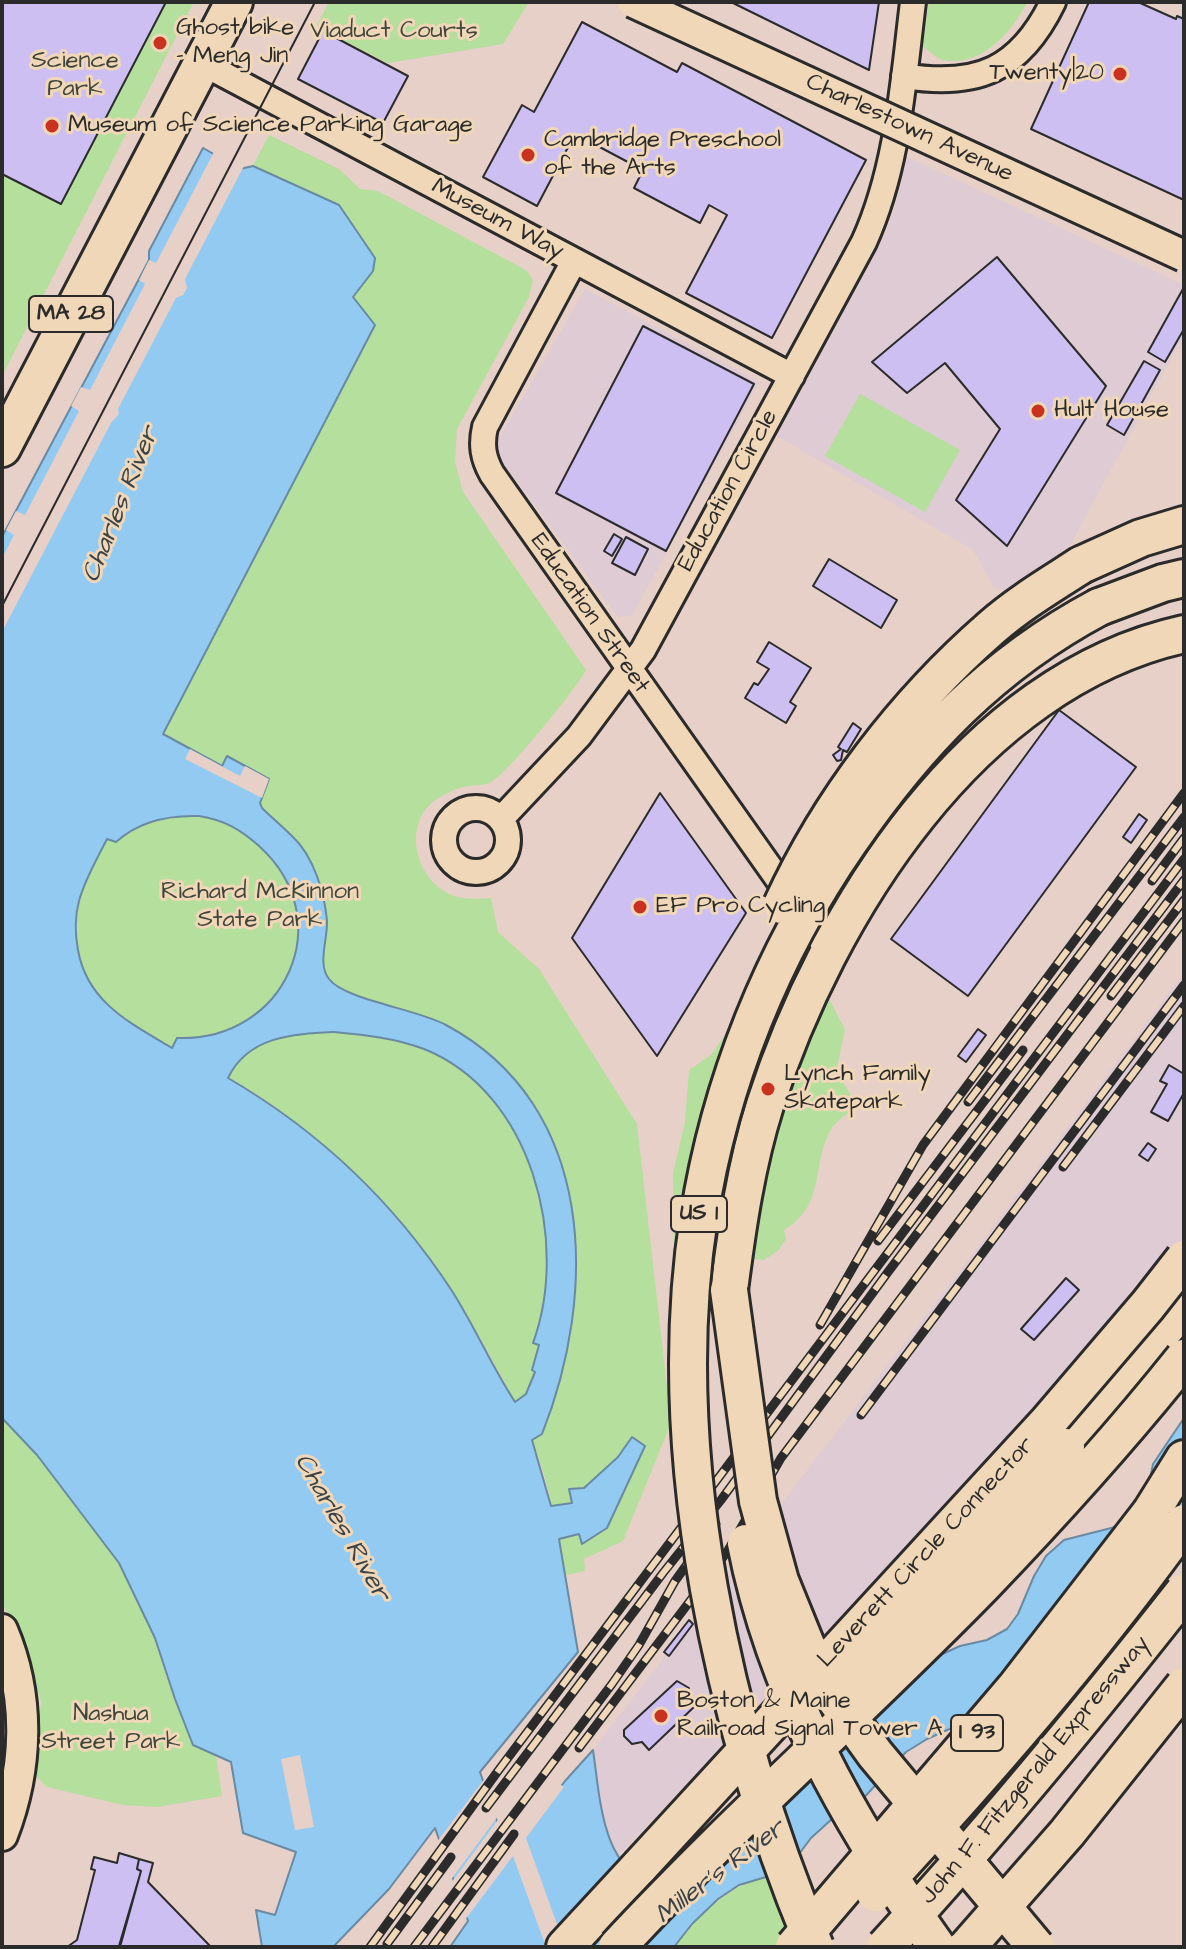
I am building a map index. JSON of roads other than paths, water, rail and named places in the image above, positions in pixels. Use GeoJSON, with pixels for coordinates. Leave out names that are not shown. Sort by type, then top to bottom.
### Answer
{"type":"FeatureCollection","features":[{"type":"Feature","properties":{"kind":"highway","name":"MA 28"},"geometry":{"type":"LineString","coordinates":[[2,448],[234,2]]}},
{"type":"Feature","properties":{"kind":"highway"},"geometry":{"type":"LineString","coordinates":[[694,1256],[704,1151],[735,1021],[749,978],[785,899],[851,787],[936,681],[1001,620],[1081,565],[1141,538],[1184,525]]}},
{"type":"Feature","properties":{"kind":"highway","name":"US 1"},"geometry":{"type":"LineString","coordinates":[[815,1947],[787,1875],[752,1768],[727,1673],[698,1513],[689,1401],[689,1329],[694,1256],[705,1184],[721,1113],[757,1009],[805,910],[864,820],[935,731],[993,676],[1047,637],[1099,607],[1184,578]]}},
{"type":"Feature","properties":{"kind":"highway","name":"US 1"},"geometry":{"type":"LineString","coordinates":[[937,1947],[891,1880],[830,1776],[795,1702],[765,1620],[748,1552],[733,1471],[727,1399],[729,1290],[747,1177],[777,1070],[820,969],[881,866],[942,788],[1019,716],[1064,684],[1142,646],[1184,634]]}},
{"type":"Feature","properties":{"kind":"highway","name":"Leverett Circle Connector"},"geometry":{"type":"LineString","coordinates":[[565,1947],[1048,1422],[1184,1259]]}},
{"type":"Feature","properties":{"kind":"highway"},"geometry":{"type":"LineString","coordinates":[[729,1290],[758,1501],[780,1581],[806,1645],[834,1697],[867,1744],[1036,1947]]}},
{"type":"Feature","properties":{"kind":"highway"},"geometry":{"type":"LineString","coordinates":[[640,1866],[684,1833],[943,1579],[1066,1447],[1184,1306]]}},
{"type":"Feature","properties":{"kind":"highway"},"geometry":{"type":"LineString","coordinates":[[617,1947],[771,1789],[981,1587],[1083,1477],[1184,1358]]}},
{"type":"Feature","properties":{"kind":"highway"},"geometry":{"type":"LineString","coordinates":[[1167,1518],[1184,1459]]}},
{"type":"Feature","properties":{"kind":"highway","name":"I 93"},"geometry":{"type":"LineString","coordinates":[[823,1947],[1022,1728],[1128,1598],[1167,1518],[1184,1468]]}},
{"type":"Feature","properties":{"kind":"highway","name":"I 93"},"geometry":{"type":"LineString","coordinates":[[794,1947],[1015,1688],[1167,1518]]}},
{"type":"Feature","properties":{"kind":"highway","name":"John F. Fitzgerald Expressway"},"geometry":{"type":"LineString","coordinates":[[885,1947],[1040,1771],[1184,1592]]}},
{"type":"Feature","properties":{"kind":"highway"},"geometry":{"type":"LineString","coordinates":[[918,1947],[923,1882],[935,1821],[947,1791],[978,1738],[1018,1690],[1058,1653],[1091,1635],[1184,1617]]}},
{"type":"Feature","properties":{"kind":"highway"},"geometry":{"type":"LineString","coordinates":[[967,1947],[1067,1833],[1184,1686]]}},
{"type":"Feature","properties":{"kind":"main road","name":"Charlestown Avenue"},"geometry":{"type":"LineString","coordinates":[[633,2],[1184,256]]}},
{"type":"Feature","properties":{"kind":"main road"},"geometry":{"type":"LineString","coordinates":[[2,1630],[21,1689],[23,1728],[15,1793],[2,1835]]}},
{"type":"Feature","properties":{"kind":"street","name":"Education Circle"},"geometry":{"type":"LineString","coordinates":[[501,819],[561,758],[649,639],[869,232],[887,180],[897,128],[913,2]]}},
{"type":"Feature","properties":{"kind":"street"},"geometry":{"type":"LineString","coordinates":[[904,76],[958,81],[993,70],[1024,48],[1053,2]]}},
{"type":"Feature","properties":{"kind":"street","name":"Museum Way"},"geometry":{"type":"LineString","coordinates":[[202,63],[792,376]]}},
{"type":"Feature","properties":{"kind":"street","name":"Education Street"},"geometry":{"type":"LineString","coordinates":[[574,261],[492,412],[485,427],[482,448],[492,474],[826,947]]}},
{"type":"Feature","properties":{"kind":"water"},"geometry":{"type":"Polygon","coordinates":[[[203,148],[240,169],[253,166],[339,205],[375,258],[373,271],[353,297],[375,325],[163,734],[222,766],[227,756],[269,779],[260,803],[262,808],[307,854],[320,887],[327,920],[324,966],[329,979],[365,999],[446,1025],[496,1060],[533,1103],[557,1153],[572,1207],[576,1264],[572,1322],[560,1379],[542,1434],[532,1440],[551,1506],[572,1503],[569,1489],[584,1488],[618,1457],[632,1437],[645,1446],[607,1528],[582,1544],[579,1534],[559,1539],[578,1652],[480,1772],[509,1856],[565,1781],[593,1750],[606,1829],[614,1848],[624,1864],[638,1877],[656,1884],[936,1657],[960,1646],[987,1640],[1007,1629],[1018,1614],[1046,1556],[1064,1540],[1119,1526],[1148,1489],[1153,1464],[1184,1418],[1184,1548],[963,1723],[906,1752],[859,1803],[832,1819],[811,1838],[796,1858],[776,1874],[739,1885],[718,1899],[674,1947],[450,1947],[468,1921],[435,1828],[389,1889],[333,1947],[262,1947],[256,1910],[275,1915],[296,1852],[243,1833],[231,1762],[193,1745],[155,1638],[119,1563],[37,1455],[2,1418],[2,537],[149,260],[149,251],[203,148]],[[199,816],[155,821],[134,829],[116,842],[107,839],[84,885],[77,913],[78,950],[91,984],[126,1020],[172,1048],[177,1038],[215,1034],[247,1020],[272,999],[289,971],[298,940],[296,908],[283,876],[259,846],[245,835],[224,823],[199,816]],[[334,1032],[273,1040],[247,1053],[228,1078],[324,1145],[380,1198],[452,1291],[515,1402],[526,1394],[535,1372],[532,1370],[539,1345],[533,1343],[543,1303],[547,1260],[543,1217],[533,1174],[516,1134],[492,1099],[461,1070],[424,1049],[380,1038],[334,1032]]]}},
{"type":"Feature","properties":{"kind":"tram line"},"geometry":{"type":"LineString","coordinates":[[2,606],[315,2]]}},
{"type":"Feature","properties":{"kind":"railway"},"geometry":{"type":"LineString","coordinates":[[820,1325],[923,1145],[1184,793]]}},
{"type":"Feature","properties":{"kind":"railway"},"geometry":{"type":"LineString","coordinates":[[968,1102],[1184,817]]}},
{"type":"Feature","properties":{"kind":"railway"},"geometry":{"type":"LineString","coordinates":[[1152,881],[1184,838]]}},
{"type":"Feature","properties":{"kind":"railway"},"geometry":{"type":"LineString","coordinates":[[370,1947],[498,1771],[1184,859]]}},
{"type":"Feature","properties":{"kind":"railway"},"geometry":{"type":"LineString","coordinates":[[486,1808],[721,1500],[888,1272],[1184,880]]}},
{"type":"Feature","properties":{"kind":"railway"},"geometry":{"type":"LineString","coordinates":[[1111,996],[1184,900]]}},
{"type":"Feature","properties":{"kind":"railway"},"geometry":{"type":"LineString","coordinates":[[579,1748],[727,1552],[781,1458],[1184,921]]}},
{"type":"Feature","properties":{"kind":"railway"},"geometry":{"type":"LineString","coordinates":[[861,1415],[1184,985]]}},
{"type":"Feature","properties":{"kind":"railway"},"geometry":{"type":"LineString","coordinates":[[1063,1167],[1184,1006]]}},
{"type":"Feature","properties":{"kind":"railway"},"geometry":{"type":"LineString","coordinates":[[878,1241],[1023,1050]]}},
{"type":"Feature","properties":{"kind":"railway"},"geometry":{"type":"LineString","coordinates":[[414,1947],[612,1684],[639,1645],[675,1581],[716,1524]]}},
{"type":"Feature","properties":{"kind":"railway"},"geometry":{"type":"LineString","coordinates":[[432,1947],[514,1834]]}},
{"type":"Feature","properties":{"kind":"railway"},"geometry":{"type":"LineString","coordinates":[[387,1944],[451,1857]]}},
{"type":"Feature","properties":{"kind":"place","name":"Ghost bike - Meng Jin"},"geometry":{"type":"Point","coordinates":[160,43]}},
{"type":"Feature","properties":{"kind":"place","name":"Twenty|20"},"geometry":{"type":"Point","coordinates":[1120,74]}},
{"type":"Feature","properties":{"kind":"place","name":"Museum of Science Parking Garage"},"geometry":{"type":"Point","coordinates":[52,126]}},
{"type":"Feature","properties":{"kind":"place","name":"Cambridge Preschool of the Arts"},"geometry":{"type":"Point","coordinates":[528,155]}},
{"type":"Feature","properties":{"kind":"place","name":"Hult House"},"geometry":{"type":"Point","coordinates":[1038,411]}},
{"type":"Feature","properties":{"kind":"place","name":"EF Pro Cycling"},"geometry":{"type":"Point","coordinates":[640,907]}},
{"type":"Feature","properties":{"kind":"place","name":"Lynch Family Skatepark"},"geometry":{"type":"Point","coordinates":[768,1089]}},
{"type":"Feature","properties":{"kind":"place","name":"Boston & Maine Railroad Signal Tower A"},"geometry":{"type":"Point","coordinates":[661,1716]}},
{"type":"Feature","properties":{"kind":"park label","name":"Viaduct Courts"},"geometry":{"type":"Point","coordinates":[394,32]}},
{"type":"Feature","properties":{"kind":"park label","name":"Science Park"},"geometry":{"type":"Point","coordinates":[75,76]}},
{"type":"Feature","properties":{"kind":"park label","name":"Richard McKinnon State Park"},"geometry":{"type":"Point","coordinates":[260,907]}},
{"type":"Feature","properties":{"kind":"park label","name":"Nashua Street Park"},"geometry":{"type":"Point","coordinates":[111,1729]}},
{"type":"Feature","properties":{"kind":"water label","name":"Charles River"},"geometry":{"type":"Point","coordinates":[122,505]}},
{"type":"Feature","properties":{"kind":"water label","name":"Charles River"},"geometry":{"type":"Point","coordinates":[341,1528]}},
{"type":"Feature","properties":{"kind":"water label","name":"Miller's River"},"geometry":{"type":"Point","coordinates":[721,1873]}}]}
